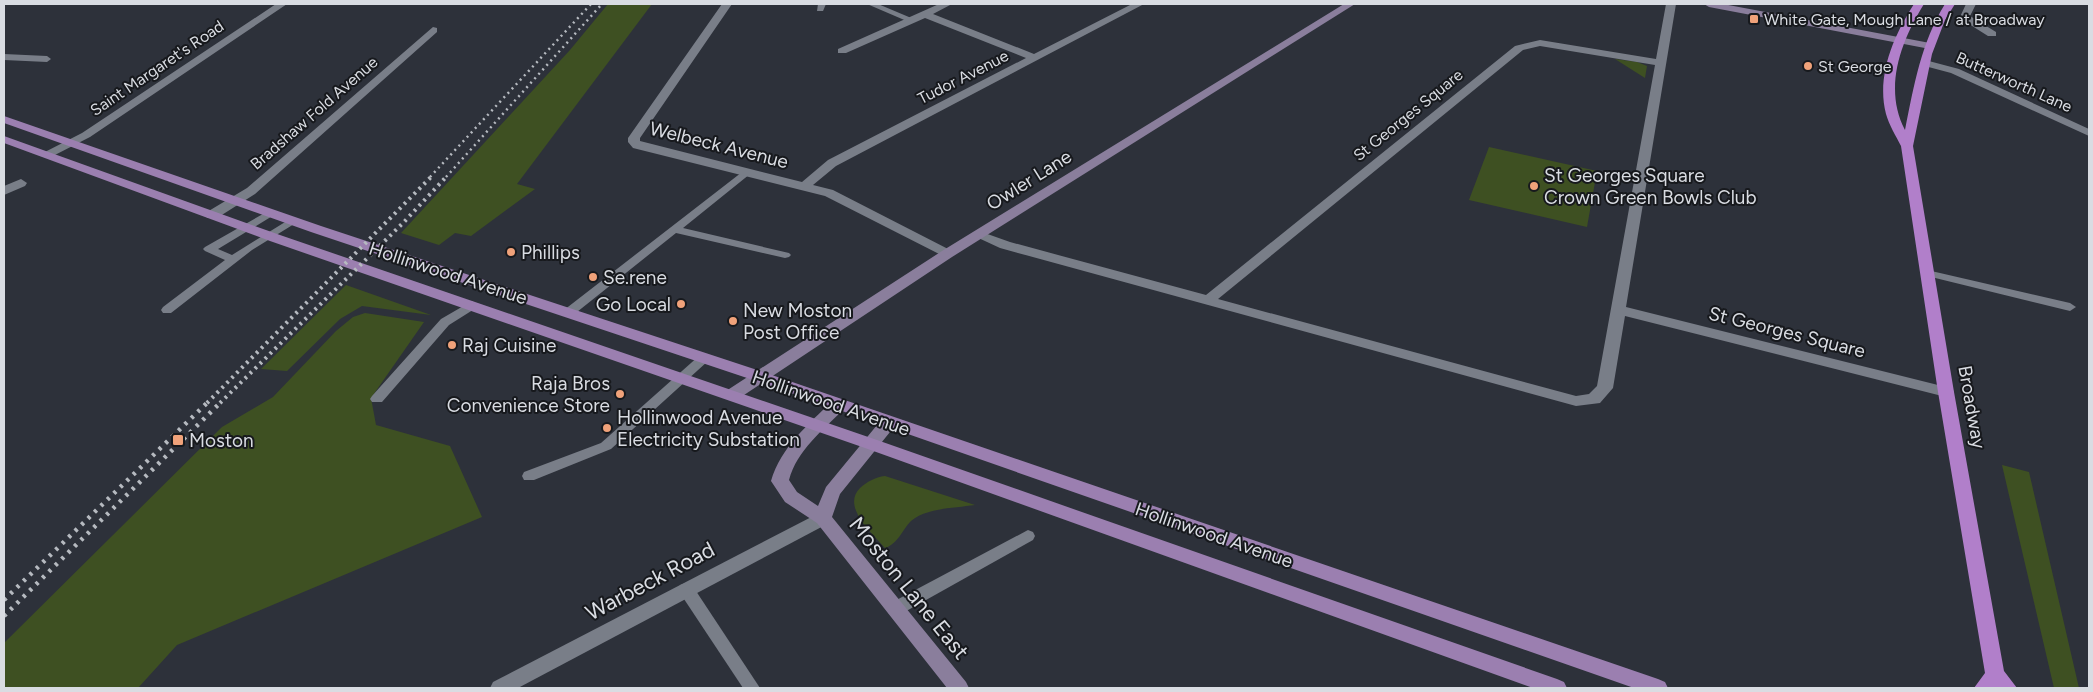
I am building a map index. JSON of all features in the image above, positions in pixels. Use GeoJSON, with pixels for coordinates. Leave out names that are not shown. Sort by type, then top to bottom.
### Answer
{"type":"FeatureCollection","features":[{"type":"Feature","properties":{"kind":"highway","name":"Broadway"},"geometry":{"type":"LineString","coordinates":[[1919,4],[1899,39],[1890,82],[1891,112],[1907,146],[1995,684]]}},
{"type":"Feature","properties":{"kind":"highway","name":"Broadway"},"geometry":{"type":"LineString","coordinates":[[1907,146],[1914,115],[1915,95],[1935,27],[1950,4]]}},
{"type":"Feature","properties":{"kind":"main road","name":"Hollinwood Avenue"},"geometry":{"type":"LineString","coordinates":[[4,119],[316,229],[761,377],[888,423],[1658,688]]}},
{"type":"Feature","properties":{"kind":"main road","name":"Hollinwood Avenue"},"geometry":{"type":"LineString","coordinates":[[4,139],[245,227],[732,395],[1557,688]]}},
{"type":"Feature","properties":{"kind":"main road"},"geometry":{"type":"LineString","coordinates":[[472,305],[495,288]]}},
{"type":"Feature","properties":{"kind":"street","name":"Saint Margaret's Road"},"geometry":{"type":"LineString","coordinates":[[47,154],[71,143],[282,4]]}},
{"type":"Feature","properties":{"kind":"street","name":"Welbeck Avenue"},"geometry":{"type":"LineString","coordinates":[[727,4],[634,138],[634,142],[637,145],[829,193],[947,254]]}},
{"type":"Feature","properties":{"kind":"street"},"geometry":{"type":"LineString","coordinates":[[842,52],[946,4]]}},
{"type":"Feature","properties":{"kind":"street","name":"Tudor Avenue"},"geometry":{"type":"LineString","coordinates":[[805,186],[832,163],[1139,4]]}},
{"type":"Feature","properties":{"kind":"street","name":"Owler Lane"},"geometry":{"type":"LineString","coordinates":[[732,395],[947,254],[1350,4]]}},
{"type":"Feature","properties":{"kind":"street"},"geometry":{"type":"LineString","coordinates":[[979,235],[988,240],[1576,401],[1594,399],[1605,388],[1671,4]]}},
{"type":"Feature","properties":{"kind":"street"},"geometry":{"type":"LineString","coordinates":[[1709,4],[1930,46]]}},
{"type":"Feature","properties":{"kind":"street"},"geometry":{"type":"LineString","coordinates":[[1971,4],[1965,17],[1992,34]]}},
{"type":"Feature","properties":{"kind":"street"},"geometry":{"type":"LineString","coordinates":[[924,14],[1036,58]]}},
{"type":"Feature","properties":{"kind":"street","name":"Bradshaw Fold Avenue"},"geometry":{"type":"LineString","coordinates":[[212,214],[251,191],[433,30]]}},
{"type":"Feature","properties":{"kind":"street","name":"St Georges Square"},"geometry":{"type":"LineString","coordinates":[[1209,301],[1221,289],[1519,48],[1540,43],[1661,63]]}},
{"type":"Feature","properties":{"kind":"street","name":"Butterworth Lane"},"geometry":{"type":"LineString","coordinates":[[1925,63],[1955,71],[2089,133]]}},
{"type":"Feature","properties":{"kind":"street"},"geometry":{"type":"LineString","coordinates":[[4,191],[21,183]]}},
{"type":"Feature","properties":{"kind":"street","name":"St Georges Square"},"geometry":{"type":"LineString","coordinates":[[1619,310],[1946,392]]}},
{"type":"Feature","properties":{"kind":"street"},"geometry":{"type":"LineString","coordinates":[[818,426],[838,405]]}},
{"type":"Feature","properties":{"kind":"street","name":"Moston Lane East"},"geometry":{"type":"LineString","coordinates":[[823,518],[832,492],[888,423]]}},
{"type":"Feature","properties":{"kind":"street","name":"Moston Lane East"},"geometry":{"type":"LineString","coordinates":[[818,426],[789,458],[782,471],[780,481],[791,497],[823,518],[959,688]]}},
{"type":"Feature","properties":{"kind":"street","name":"Warbeck Road"},"geometry":{"type":"LineString","coordinates":[[500,688],[823,518]]}},
{"type":"Feature","properties":{"kind":"lane"},"geometry":{"type":"LineString","coordinates":[[871,4],[912,20]]}},
{"type":"Feature","properties":{"kind":"lane"},"geometry":{"type":"LineString","coordinates":[[4,57],[47,59]]}},
{"type":"Feature","properties":{"kind":"lane"},"geometry":{"type":"LineString","coordinates":[[568,313],[746,172]]}},
{"type":"Feature","properties":{"kind":"lane"},"geometry":{"type":"LineString","coordinates":[[233,259],[208,249],[270,213]]}},
{"type":"Feature","properties":{"kind":"lane"},"geometry":{"type":"LineString","coordinates":[[167,310],[233,259],[294,221]]}},
{"type":"Feature","properties":{"kind":"lane"},"geometry":{"type":"LineString","coordinates":[[674,229],[785,255]]}},
{"type":"Feature","properties":{"kind":"lane"},"geometry":{"type":"LineString","coordinates":[[1927,273],[2070,307]]}},
{"type":"Feature","properties":{"kind":"lane"},"geometry":{"type":"LineString","coordinates":[[377,399],[445,322],[472,305]]}},
{"type":"Feature","properties":{"kind":"lane"},"geometry":{"type":"LineString","coordinates":[[529,476],[606,446],[704,358]]}},
{"type":"Feature","properties":{"kind":"lane"},"geometry":{"type":"LineString","coordinates":[[895,610],[1028,536]]}},
{"type":"Feature","properties":{"kind":"lane"},"geometry":{"type":"LineString","coordinates":[[686,589],[752,688]]}},
{"type":"Feature","properties":{"kind":"green space"},"geometry":{"type":"Polygon","coordinates":[[[608,4],[652,4],[517,184],[535,189],[471,236],[455,233],[439,245],[401,233],[570,50],[608,4]]]}},
{"type":"Feature","properties":{"kind":"green space"},"geometry":{"type":"Polygon","coordinates":[[[1615,59],[1637,62],[1647,66],[1645,78],[1615,59]]]}},
{"type":"Feature","properties":{"kind":"green space","name":"St Georges Square Crown Green Bowls Club"},"geometry":{"type":"Polygon","coordinates":[[[1489,147],[1597,171],[1587,227],[1469,200],[1489,147]]]}},
{"type":"Feature","properties":{"kind":"green space"},"geometry":{"type":"Polygon","coordinates":[[[346,285],[431,315],[362,306],[340,319],[287,371],[261,369],[346,285]]]}},
{"type":"Feature","properties":{"kind":"green space"},"geometry":{"type":"Polygon","coordinates":[[[365,313],[424,322],[371,398],[376,425],[450,446],[482,517],[177,645],[138,688],[4,688],[4,643],[222,427],[273,397],[336,331],[353,317],[365,313]]]}},
{"type":"Feature","properties":{"kind":"green space"},"geometry":{"type":"Polygon","coordinates":[[[2002,465],[2029,472],[2079,688],[2054,688],[2002,465]]]}},
{"type":"Feature","properties":{"kind":"green space"},"geometry":{"type":"Polygon","coordinates":[[[885,476],[975,505],[925,513],[911,521],[900,536],[885,548],[861,520],[856,512],[854,503],[855,495],[860,488],[871,480],[885,476]]]}},
{"type":"Feature","properties":{"kind":"railway"},"geometry":{"type":"LineString","coordinates":[[430,177],[591,4]]}},
{"type":"Feature","properties":{"kind":"railway"},"geometry":{"type":"LineString","coordinates":[[446,177],[602,4]]}},
{"type":"Feature","properties":{"kind":"railway"},"geometry":{"type":"LineString","coordinates":[[208,402],[432,176]]}},
{"type":"Feature","properties":{"kind":"railway"},"geometry":{"type":"LineString","coordinates":[[220,403],[404,222],[447,176]]}},
{"type":"Feature","properties":{"kind":"railway"},"geometry":{"type":"LineString","coordinates":[[4,600],[208,402]]}},
{"type":"Feature","properties":{"kind":"railway"},"geometry":{"type":"LineString","coordinates":[[4,616],[221,402]]}},
{"type":"Feature","properties":{"kind":"place","name":"White Gate, Mough Lane / at Broadway"},"geometry":{"type":"Point","coordinates":[1754,19]}},
{"type":"Feature","properties":{"kind":"place","name":"St George"},"geometry":{"type":"Point","coordinates":[1808,66]}},
{"type":"Feature","properties":{"kind":"place","name":"St Georges Square Crown Green Bowls Club"},"geometry":{"type":"Point","coordinates":[1534,186]}},
{"type":"Feature","properties":{"kind":"place","name":"Phillips"},"geometry":{"type":"Point","coordinates":[511,252]}},
{"type":"Feature","properties":{"kind":"place","name":"Se.rene"},"geometry":{"type":"Point","coordinates":[593,277]}},
{"type":"Feature","properties":{"kind":"place","name":"Go Local"},"geometry":{"type":"Point","coordinates":[681,304]}},
{"type":"Feature","properties":{"kind":"place","name":"New Moston Post Office"},"geometry":{"type":"Point","coordinates":[733,321]}},
{"type":"Feature","properties":{"kind":"place","name":"Raj Cuisine"},"geometry":{"type":"Point","coordinates":[452,345]}},
{"type":"Feature","properties":{"kind":"place","name":"Raja Bros Convenience Store"},"geometry":{"type":"Point","coordinates":[620,394]}},
{"type":"Feature","properties":{"kind":"place","name":"Hollinwood Avenue Electricity Substation"},"geometry":{"type":"Point","coordinates":[607,428]}},
{"type":"Feature","properties":{"kind":"place","name":"Moston"},"geometry":{"type":"Point","coordinates":[178,440]}}]}
